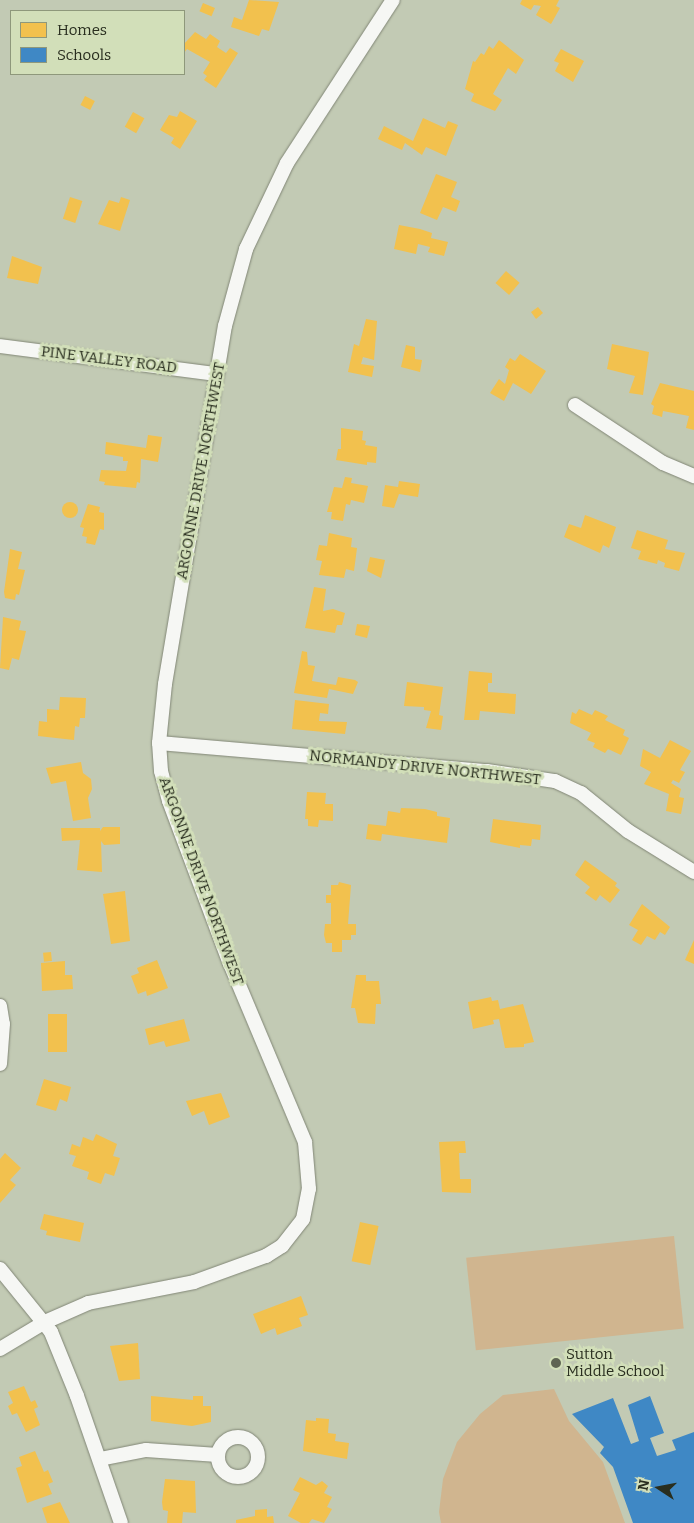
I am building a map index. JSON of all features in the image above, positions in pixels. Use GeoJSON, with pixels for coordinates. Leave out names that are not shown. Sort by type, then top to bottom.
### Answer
{"type":"FeatureCollection","features":[{"type":"Feature","properties":{"kind":"street","name":"ARGONNE DRIVE NORTHWEST"},"geometry":{"type":"LineString","coordinates":[[0,1350],[45,1322],[88,1303],[194,1282],[266,1256],[297,1231],[307,1202],[309,1166],[305,1142],[234,972],[169,801],[161,771],[159,744],[165,684],[217,374],[234,289],[260,215],[286,163],[393,0]]}},
{"type":"Feature","properties":{"kind":"street","name":"PINE VALLEY ROAD"},"geometry":{"type":"LineString","coordinates":[[0,346],[217,374]]}},
{"type":"Feature","properties":{"kind":"street"},"geometry":{"type":"LineString","coordinates":[[575,405],[663,463],[694,476]]}},
{"type":"Feature","properties":{"kind":"street","name":"NORMANDY DRIVE NORTHWEST"},"geometry":{"type":"LineString","coordinates":[[159,744],[487,771],[555,781],[581,793],[641,841],[694,872]]}},
{"type":"Feature","properties":{"kind":"street"},"geometry":{"type":"LineString","coordinates":[[0,1006],[3,1024],[0,1064]]}},
{"type":"Feature","properties":{"kind":"street"},"geometry":{"type":"LineString","coordinates":[[0,1269],[45,1322],[100,1459],[121,1523]]}},
{"type":"Feature","properties":{"kind":"street"},"geometry":{"type":"LineString","coordinates":[[100,1459],[146,1450],[218,1455]]}},
{"type":"Feature","properties":{"kind":"shaded area"},"geometry":{"type":"Polygon","coordinates":[[[674,1236],[684,1328],[476,1350],[466,1258],[674,1236]]]}},
{"type":"Feature","properties":{"kind":"shaded area"},"geometry":{"type":"Polygon","coordinates":[[[554,1389],[569,1421],[603,1462],[625,1523],[441,1523],[439,1512],[443,1479],[457,1442],[480,1414],[503,1395],[554,1389]]]}},
{"type":"Feature","properties":{"kind":"building: Homes"},"geometry":{"type":"Polygon","coordinates":[[[249,0],[279,2],[269,31],[262,29],[259,36],[231,27],[234,17],[242,20],[249,0]]]}},
{"type":"Feature","properties":{"kind":"building: Homes"},"geometry":{"type":"Polygon","coordinates":[[[522,0],[559,0],[556,6],[560,8],[551,24],[536,15],[541,6],[534,5],[531,10],[520,4],[522,0]]]}},
{"type":"Feature","properties":{"kind":"building: Homes"},"geometry":{"type":"Polygon","coordinates":[[[203,3],[215,8],[211,16],[199,11],[203,3]]]}},
{"type":"Feature","properties":{"kind":"building: Homes"},"geometry":{"type":"Polygon","coordinates":[[[195,32],[206,39],[210,34],[220,41],[217,47],[226,53],[230,48],[238,53],[216,88],[204,80],[207,76],[203,73],[210,62],[187,49],[185,52],[185,43],[195,32]]]}},
{"type":"Feature","properties":{"kind":"building: Homes"},"geometry":{"type":"Polygon","coordinates":[[[499,40],[524,60],[516,74],[508,68],[493,94],[502,100],[495,111],[471,101],[474,94],[465,89],[473,61],[475,62],[481,53],[484,55],[489,46],[493,49],[499,40]]]}},
{"type":"Feature","properties":{"kind":"building: Homes"},"geometry":{"type":"Polygon","coordinates":[[[561,49],[584,61],[573,82],[555,71],[559,63],[554,61],[561,49]]]}},
{"type":"Feature","properties":{"kind":"building: Homes"},"geometry":{"type":"Polygon","coordinates":[[[85,96],[95,101],[90,110],[80,105],[85,96]]]}},
{"type":"Feature","properties":{"kind":"building: Homes"},"geometry":{"type":"Polygon","coordinates":[[[180,111],[197,121],[180,149],[171,143],[174,138],[160,130],[169,115],[177,117],[180,111]]]}},
{"type":"Feature","properties":{"kind":"building: Homes"},"geometry":{"type":"Polygon","coordinates":[[[133,112],[144,118],[136,133],[125,127],[133,112]]]}},
{"type":"Feature","properties":{"kind":"building: Homes"},"geometry":{"type":"Polygon","coordinates":[[[423,118],[445,128],[448,121],[458,125],[446,156],[426,147],[422,155],[405,143],[402,150],[378,139],[384,126],[413,141],[423,118]]]}},
{"type":"Feature","properties":{"kind":"building: Homes"},"geometry":{"type":"Polygon","coordinates":[[[436,174],[457,182],[451,197],[460,201],[456,212],[443,207],[437,220],[420,213],[436,174]]]}},
{"type":"Feature","properties":{"kind":"building: Homes"},"geometry":{"type":"Polygon","coordinates":[[[70,197],[82,201],[75,223],[63,219],[70,197]]]}},
{"type":"Feature","properties":{"kind":"building: Homes"},"geometry":{"type":"Polygon","coordinates":[[[121,197],[130,200],[120,231],[98,224],[109,200],[119,203],[121,197]]]}},
{"type":"Feature","properties":{"kind":"building: Homes"},"geometry":{"type":"Polygon","coordinates":[[[399,225],[432,233],[431,238],[448,242],[444,256],[428,252],[430,247],[418,244],[416,254],[394,249],[399,225]]]}},
{"type":"Feature","properties":{"kind":"building: Homes"},"geometry":{"type":"Polygon","coordinates":[[[12,256],[42,267],[38,284],[7,278],[12,256]]]}},
{"type":"Feature","properties":{"kind":"building: Homes"},"geometry":{"type":"Polygon","coordinates":[[[506,271],[520,283],[509,295],[496,283],[506,271]]]}},
{"type":"Feature","properties":{"kind":"building: Homes"},"geometry":{"type":"Polygon","coordinates":[[[538,307],[543,313],[536,319],[531,312],[538,307]]]}},
{"type":"Feature","properties":{"kind":"building: Homes"},"geometry":{"type":"Polygon","coordinates":[[[366,319],[377,321],[374,360],[363,357],[361,364],[374,366],[372,377],[348,372],[354,344],[359,346],[366,319]]]}},
{"type":"Feature","properties":{"kind":"building: Homes"},"geometry":{"type":"Polygon","coordinates":[[[612,344],[649,352],[643,395],[629,393],[635,376],[607,369],[612,344]]]}},
{"type":"Feature","properties":{"kind":"building: Homes"},"geometry":{"type":"Polygon","coordinates":[[[406,345],[415,347],[415,359],[422,360],[420,372],[401,367],[406,345]]]}},
{"type":"Feature","properties":{"kind":"building: Homes"},"geometry":{"type":"Polygon","coordinates":[[[520,354],[546,371],[531,394],[513,383],[504,401],[490,393],[499,379],[505,384],[509,370],[505,367],[510,358],[515,361],[520,354]]]}},
{"type":"Feature","properties":{"kind":"building: Homes"},"geometry":{"type":"Polygon","coordinates":[[[660,383],[694,391],[694,430],[686,428],[689,416],[663,411],[662,417],[652,414],[654,406],[651,404],[660,383]]]}},
{"type":"Feature","properties":{"kind":"building: Homes"},"geometry":{"type":"Polygon","coordinates":[[[341,428],[363,431],[362,440],[366,441],[365,445],[377,447],[376,463],[367,462],[367,465],[336,460],[338,449],[341,449],[341,428]]]}},
{"type":"Feature","properties":{"kind":"building: Homes"},"geometry":{"type":"Polygon","coordinates":[[[148,435],[162,437],[158,462],[141,459],[140,483],[137,482],[136,488],[104,485],[105,482],[99,481],[101,470],[126,471],[128,461],[123,461],[123,457],[105,454],[106,442],[146,448],[148,435]]]}},
{"type":"Feature","properties":{"kind":"building: Homes"},"geometry":{"type":"Polygon","coordinates":[[[345,477],[352,478],[351,483],[368,486],[364,503],[351,500],[350,505],[346,504],[343,521],[331,519],[332,512],[327,512],[334,487],[342,488],[345,477]]]}},
{"type":"Feature","properties":{"kind":"building: Homes"},"geometry":{"type":"Polygon","coordinates":[[[399,481],[420,484],[418,497],[399,494],[394,508],[382,506],[385,485],[398,487],[399,481]]]}},
{"type":"Feature","properties":{"kind":"building: Homes"},"geometry":{"type":"Polygon","coordinates":[[[70,502],[76,504],[78,510],[76,516],[70,518],[64,516],[62,510],[64,504],[70,502]]]}},
{"type":"Feature","properties":{"kind":"building: Homes"},"geometry":{"type":"Polygon","coordinates":[[[88,504],[100,507],[99,512],[104,513],[104,530],[100,529],[95,545],[86,543],[87,537],[82,536],[84,528],[80,527],[88,504]]]}},
{"type":"Feature","properties":{"kind":"building: Homes"},"geometry":{"type":"Polygon","coordinates":[[[585,515],[616,527],[609,548],[603,545],[600,553],[564,537],[569,524],[581,528],[585,515]]]}},
{"type":"Feature","properties":{"kind":"building: Homes"},"geometry":{"type":"Polygon","coordinates":[[[637,530],[668,540],[665,549],[685,553],[679,571],[664,567],[665,563],[658,560],[657,564],[638,559],[641,551],[631,548],[637,530]]]}},
{"type":"Feature","properties":{"kind":"building: Homes"},"geometry":{"type":"Polygon","coordinates":[[[329,533],[352,538],[351,547],[357,548],[354,571],[346,569],[344,578],[319,575],[322,561],[316,560],[319,545],[327,546],[329,533]]]}},
{"type":"Feature","properties":{"kind":"building: Homes"},"geometry":{"type":"Polygon","coordinates":[[[10,549],[22,552],[18,569],[25,570],[19,595],[16,594],[15,600],[5,598],[4,592],[10,549]]]}},
{"type":"Feature","properties":{"kind":"building: Homes"},"geometry":{"type":"Polygon","coordinates":[[[370,557],[385,560],[381,578],[367,571],[370,557]]]}},
{"type":"Feature","properties":{"kind":"building: Homes"},"geometry":{"type":"Polygon","coordinates":[[[314,587],[326,589],[323,611],[333,609],[345,613],[342,625],[337,625],[335,633],[305,628],[314,587]]]}},
{"type":"Feature","properties":{"kind":"building: Homes"},"geometry":{"type":"Polygon","coordinates":[[[3,617],[21,621],[19,630],[26,631],[19,660],[12,658],[9,670],[0,668],[3,617]]]}},
{"type":"Feature","properties":{"kind":"building: Homes"},"geometry":{"type":"Polygon","coordinates":[[[357,624],[370,626],[367,638],[355,635],[357,624]]]}},
{"type":"Feature","properties":{"kind":"building: Homes"},"geometry":{"type":"Polygon","coordinates":[[[302,651],[307,652],[308,665],[315,666],[312,681],[336,685],[338,677],[355,680],[358,682],[353,694],[329,689],[327,698],[294,693],[302,651]]]}},
{"type":"Feature","properties":{"kind":"building: Homes"},"geometry":{"type":"Polygon","coordinates":[[[469,671],[492,673],[492,683],[488,683],[488,692],[516,694],[515,714],[480,711],[479,720],[464,720],[469,671]]]}},
{"type":"Feature","properties":{"kind":"building: Homes"},"geometry":{"type":"Polygon","coordinates":[[[407,682],[443,687],[439,715],[443,716],[441,730],[426,728],[431,711],[424,710],[424,707],[404,706],[407,682]]]}},
{"type":"Feature","properties":{"kind":"building: Homes"},"geometry":{"type":"Polygon","coordinates":[[[60,697],[86,698],[85,718],[80,718],[79,727],[75,726],[74,740],[38,736],[39,721],[47,722],[47,709],[59,710],[60,697]]]}},
{"type":"Feature","properties":{"kind":"building: Homes"},"geometry":{"type":"Polygon","coordinates":[[[295,700],[329,704],[328,714],[320,713],[319,721],[347,722],[345,734],[292,729],[295,700]]]}},
{"type":"Feature","properties":{"kind":"building: Homes"},"geometry":{"type":"Polygon","coordinates":[[[579,709],[592,715],[595,710],[608,716],[605,720],[625,730],[623,735],[629,738],[621,755],[608,749],[605,753],[593,747],[595,743],[587,740],[591,733],[570,723],[572,712],[576,714],[579,709]]]}},
{"type":"Feature","properties":{"kind":"building: Homes"},"geometry":{"type":"Polygon","coordinates":[[[670,740],[691,751],[680,770],[685,772],[679,783],[673,780],[671,783],[681,789],[679,797],[684,798],[681,814],[666,811],[669,794],[644,784],[651,772],[640,766],[643,749],[660,758],[670,740]]]}},
{"type":"Feature","properties":{"kind":"building: Homes"},"geometry":{"type":"Polygon","coordinates":[[[81,762],[83,773],[91,779],[92,789],[88,798],[91,818],[73,821],[66,781],[51,784],[46,768],[81,762]]]}},
{"type":"Feature","properties":{"kind":"building: Homes"},"geometry":{"type":"Polygon","coordinates":[[[307,792],[326,793],[325,804],[333,804],[333,821],[319,820],[318,827],[308,826],[308,819],[305,819],[307,792]]]}},
{"type":"Feature","properties":{"kind":"building: Homes"},"geometry":{"type":"Polygon","coordinates":[[[401,808],[425,809],[437,812],[437,816],[450,818],[447,843],[382,834],[381,841],[366,839],[368,824],[386,826],[388,811],[400,813],[401,808]]]}},
{"type":"Feature","properties":{"kind":"building: Homes"},"geometry":{"type":"Polygon","coordinates":[[[493,819],[541,825],[540,840],[532,839],[531,846],[520,845],[520,848],[490,842],[493,819]]]}},
{"type":"Feature","properties":{"kind":"building: Homes"},"geometry":{"type":"Polygon","coordinates":[[[103,827],[120,827],[120,844],[104,845],[101,841],[102,872],[77,870],[80,840],[62,841],[61,828],[100,828],[100,831],[103,827]]]}},
{"type":"Feature","properties":{"kind":"building: Homes"},"geometry":{"type":"Polygon","coordinates":[[[585,860],[617,883],[615,886],[620,890],[610,903],[600,895],[596,901],[585,893],[590,887],[575,875],[585,860]]]}},
{"type":"Feature","properties":{"kind":"building: Homes"},"geometry":{"type":"Polygon","coordinates":[[[339,882],[351,885],[348,924],[356,924],[356,935],[351,935],[351,940],[342,940],[342,952],[332,952],[332,943],[326,943],[324,935],[325,924],[331,924],[331,903],[326,903],[326,895],[331,895],[331,885],[338,885],[339,882]]]}},
{"type":"Feature","properties":{"kind":"building: Homes"},"geometry":{"type":"Polygon","coordinates":[[[125,891],[130,941],[111,944],[103,894],[125,891]]]}},
{"type":"Feature","properties":{"kind":"building: Homes"},"geometry":{"type":"Polygon","coordinates":[[[642,904],[670,927],[665,935],[660,932],[655,940],[647,936],[641,945],[632,940],[638,930],[629,925],[642,904]]]}},
{"type":"Feature","properties":{"kind":"building: Homes"},"geometry":{"type":"Polygon","coordinates":[[[694,940],[694,964],[685,960],[694,940]]]}},
{"type":"Feature","properties":{"kind":"building: Homes"},"geometry":{"type":"Polygon","coordinates":[[[51,952],[52,961],[44,962],[43,953],[51,952]]]}},
{"type":"Feature","properties":{"kind":"building: Homes"},"geometry":{"type":"Polygon","coordinates":[[[157,960],[168,988],[147,996],[146,991],[138,994],[131,976],[139,973],[137,968],[157,960]]]}},
{"type":"Feature","properties":{"kind":"building: Homes"},"geometry":{"type":"Polygon","coordinates":[[[65,961],[65,975],[72,975],[73,989],[42,991],[41,963],[65,961]]]}},
{"type":"Feature","properties":{"kind":"building: Homes"},"geometry":{"type":"Polygon","coordinates":[[[356,975],[366,975],[366,981],[379,981],[381,1004],[376,1004],[375,1024],[358,1023],[355,1008],[351,1008],[356,975]]]}},
{"type":"Feature","properties":{"kind":"building: Homes"},"geometry":{"type":"Polygon","coordinates":[[[491,997],[492,1001],[498,1000],[500,1009],[523,1004],[534,1042],[524,1044],[524,1047],[505,1048],[499,1019],[493,1020],[494,1024],[473,1029],[468,1002],[491,997]]]}},
{"type":"Feature","properties":{"kind":"building: Homes"},"geometry":{"type":"Polygon","coordinates":[[[48,1014],[67,1014],[67,1052],[48,1052],[48,1014]]]}},
{"type":"Feature","properties":{"kind":"building: Homes"},"geometry":{"type":"Polygon","coordinates":[[[184,1019],[190,1041],[166,1047],[164,1041],[149,1045],[145,1029],[184,1019]]]}},
{"type":"Feature","properties":{"kind":"building: Homes"},"geometry":{"type":"Polygon","coordinates":[[[44,1079],[71,1087],[67,1102],[60,1099],[56,1111],[36,1105],[44,1079]]]}},
{"type":"Feature","properties":{"kind":"building: Homes"},"geometry":{"type":"Polygon","coordinates":[[[221,1093],[230,1117],[209,1125],[204,1111],[192,1116],[186,1101],[221,1093]]]}},
{"type":"Feature","properties":{"kind":"building: Homes"},"geometry":{"type":"Polygon","coordinates":[[[96,1134],[117,1144],[113,1156],[120,1158],[114,1176],[105,1173],[101,1184],[87,1179],[89,1172],[72,1166],[76,1156],[69,1154],[72,1144],[80,1147],[83,1137],[93,1141],[96,1134]]]}},
{"type":"Feature","properties":{"kind":"building: Homes"},"geometry":{"type":"Polygon","coordinates":[[[465,1141],[466,1153],[459,1153],[460,1179],[471,1179],[471,1193],[442,1192],[439,1142],[465,1141]]]}},
{"type":"Feature","properties":{"kind":"building: Homes"},"geometry":{"type":"Polygon","coordinates":[[[5,1153],[21,1168],[10,1180],[16,1185],[0,1203],[0,1159],[5,1153]]]}},
{"type":"Feature","properties":{"kind":"building: Homes"},"geometry":{"type":"Polygon","coordinates":[[[44,1214],[84,1223],[80,1242],[46,1235],[47,1231],[40,1229],[44,1214]]]}},
{"type":"Feature","properties":{"kind":"building: Homes"},"geometry":{"type":"Polygon","coordinates":[[[360,1222],[379,1226],[370,1265],[352,1261],[360,1222]]]}},
{"type":"Feature","properties":{"kind":"building: Homes"},"geometry":{"type":"Polygon","coordinates":[[[301,1296],[308,1315],[299,1318],[302,1326],[277,1335],[275,1328],[261,1334],[253,1314],[301,1296]]]}},
{"type":"Feature","properties":{"kind":"building: Homes"},"geometry":{"type":"Polygon","coordinates":[[[138,1343],[140,1379],[119,1381],[110,1346],[138,1343]]]}},
{"type":"Feature","properties":{"kind":"building: Homes"},"geometry":{"type":"Polygon","coordinates":[[[24,1386],[31,1402],[35,1400],[38,1407],[34,1409],[40,1425],[26,1432],[17,1413],[12,1415],[8,1406],[13,1403],[8,1392],[24,1386]]]}},
{"type":"Feature","properties":{"kind":"building: Homes"},"geometry":{"type":"Polygon","coordinates":[[[151,1396],[193,1400],[193,1396],[203,1396],[203,1406],[211,1406],[211,1422],[192,1426],[151,1421],[151,1396]]]}},
{"type":"Feature","properties":{"kind":"building: Homes"},"geometry":{"type":"Polygon","coordinates":[[[316,1418],[329,1419],[328,1433],[336,1434],[335,1441],[349,1443],[347,1459],[303,1451],[306,1420],[316,1421],[316,1418]]]}},
{"type":"Feature","properties":{"kind":"building: Homes"},"geometry":{"type":"Polygon","coordinates":[[[35,1451],[44,1472],[48,1470],[53,1482],[48,1484],[52,1494],[27,1503],[16,1468],[22,1466],[19,1457],[35,1451]]]}},
{"type":"Feature","properties":{"kind":"building: Homes"},"geometry":{"type":"Polygon","coordinates":[[[300,1477],[316,1485],[322,1481],[328,1486],[324,1493],[332,1497],[327,1507],[332,1509],[324,1523],[312,1519],[309,1523],[301,1523],[288,1516],[300,1493],[293,1490],[300,1477]]]}},
{"type":"Feature","properties":{"kind":"building: Homes"},"geometry":{"type":"Polygon","coordinates":[[[165,1479],[195,1481],[196,1513],[183,1512],[182,1523],[167,1523],[168,1511],[163,1510],[162,1502],[165,1479]]]}},
{"type":"Feature","properties":{"kind":"building: Homes"},"geometry":{"type":"Polygon","coordinates":[[[60,1502],[70,1523],[47,1523],[42,1508],[60,1502]]]}},
{"type":"Feature","properties":{"kind":"building: Homes"},"geometry":{"type":"Polygon","coordinates":[[[267,1509],[267,1517],[273,1516],[274,1523],[236,1523],[236,1520],[255,1516],[255,1510],[267,1509]]]}},
{"type":"Feature","properties":{"kind":"building: Schools"},"geometry":{"type":"Polygon","coordinates":[[[650,1396],[664,1433],[650,1438],[657,1456],[676,1450],[672,1440],[694,1432],[694,1523],[633,1523],[613,1467],[600,1453],[604,1447],[572,1414],[613,1398],[631,1444],[639,1441],[628,1405],[650,1396]]]}},
{"type":"Feature","properties":{"kind":"place","name":"Sutton Middle School"},"geometry":{"type":"Point","coordinates":[556,1363]}}]}
